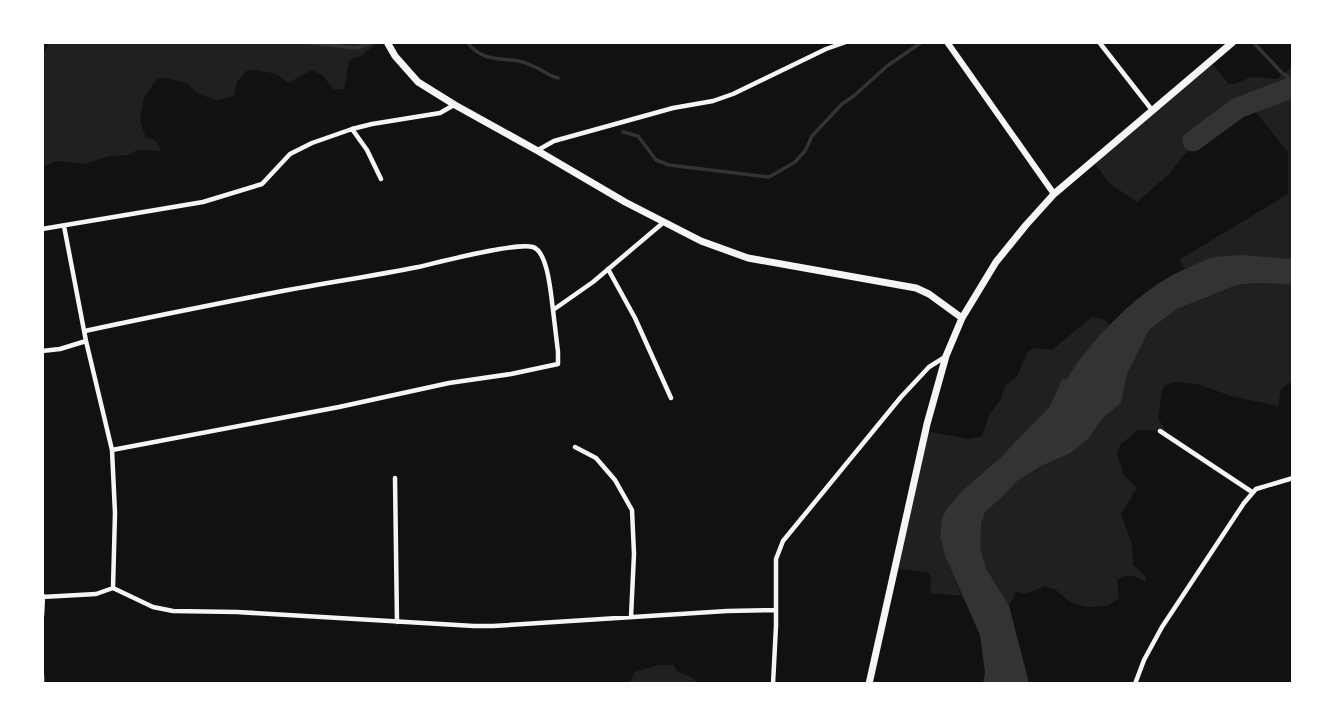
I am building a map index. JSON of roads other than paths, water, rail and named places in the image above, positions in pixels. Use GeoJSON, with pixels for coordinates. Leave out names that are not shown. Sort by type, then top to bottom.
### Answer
{"type":"FeatureCollection","features":[{"type":"Feature","properties":{"kind":"main road"},"geometry":{"type":"LineString","coordinates":[[387,42],[395,56],[418,82],[625,202],[701,241],[748,258],[916,288],[962,318]]}},
{"type":"Feature","properties":{"kind":"main road"},"geometry":{"type":"LineString","coordinates":[[869,684],[927,424],[946,356],[962,318],[996,262],[1054,194],[1233,42]]}},
{"type":"Feature","properties":{"kind":"street"},"geometry":{"type":"LineString","coordinates":[[538,151],[554,141],[733,94],[846,42]]}},
{"type":"Feature","properties":{"kind":"street"},"geometry":{"type":"LineString","coordinates":[[947,42],[1054,194]]}},
{"type":"Feature","properties":{"kind":"street"},"geometry":{"type":"LineString","coordinates":[[1099,42],[1152,110]]}},
{"type":"Feature","properties":{"kind":"street"},"geometry":{"type":"LineString","coordinates":[[42,229],[203,202],[262,184],[290,154],[312,143],[352,129],[440,113],[455,105]]}},
{"type":"Feature","properties":{"kind":"street"},"geometry":{"type":"LineString","coordinates":[[352,129],[367,150],[381,179]]}},
{"type":"Feature","properties":{"kind":"street"},"geometry":{"type":"LineString","coordinates":[[553,310],[664,222]]}},
{"type":"Feature","properties":{"kind":"street"},"geometry":{"type":"LineString","coordinates":[[64,226],[86,341],[112,450],[115,513],[113,588]]}},
{"type":"Feature","properties":{"kind":"street"},"geometry":{"type":"LineString","coordinates":[[85,331],[498,250],[534,247],[540,251],[545,263],[558,364],[427,387],[339,407],[112,450]]}},
{"type":"Feature","properties":{"kind":"street"},"geometry":{"type":"LineString","coordinates":[[608,269],[635,318],[671,398]]}},
{"type":"Feature","properties":{"kind":"street"},"geometry":{"type":"LineString","coordinates":[[42,351],[86,341]]}},
{"type":"Feature","properties":{"kind":"street"},"geometry":{"type":"LineString","coordinates":[[773,684],[776,559],[783,541],[901,397],[929,367],[946,356]]}},
{"type":"Feature","properties":{"kind":"street"},"geometry":{"type":"LineString","coordinates":[[1160,431],[1252,492]]}},
{"type":"Feature","properties":{"kind":"street"},"geometry":{"type":"LineString","coordinates":[[575,447],[596,458],[615,481],[632,510],[634,554],[631,617]]}},
{"type":"Feature","properties":{"kind":"street"},"geometry":{"type":"LineString","coordinates":[[396,478],[397,622]]}},
{"type":"Feature","properties":{"kind":"street"},"geometry":{"type":"LineString","coordinates":[[1135,684],[1144,660],[1162,627],[1252,492],[1266,485],[1293,478]]}},
{"type":"Feature","properties":{"kind":"street"},"geometry":{"type":"LineString","coordinates":[[42,616],[43,597],[96,594],[113,588],[153,607],[173,611],[493,626],[776,610]]}},
{"type":"Feature","properties":{"kind":"street"},"geometry":{"type":"LineString","coordinates":[[42,676],[42,684]]}},
{"type":"Feature","properties":{"kind":"waterway"},"geometry":{"type":"LineString","coordinates":[[304,42],[356,48],[373,42]]}},
{"type":"Feature","properties":{"kind":"waterway"},"geometry":{"type":"LineString","coordinates":[[467,42],[482,55],[524,62],[558,78]]}},
{"type":"Feature","properties":{"kind":"waterway"},"geometry":{"type":"LineString","coordinates":[[623,132],[638,136],[656,160],[669,165],[769,177],[795,162],[805,151],[812,136],[842,104],[887,66],[922,42]]}},
{"type":"Feature","properties":{"kind":"waterway"},"geometry":{"type":"LineString","coordinates":[[1253,42],[1282,73],[1293,80]]}},
{"type":"Feature","properties":{"kind":"waterway"},"geometry":{"type":"LineString","coordinates":[[1193,141],[1238,108],[1293,87]]}}]}
